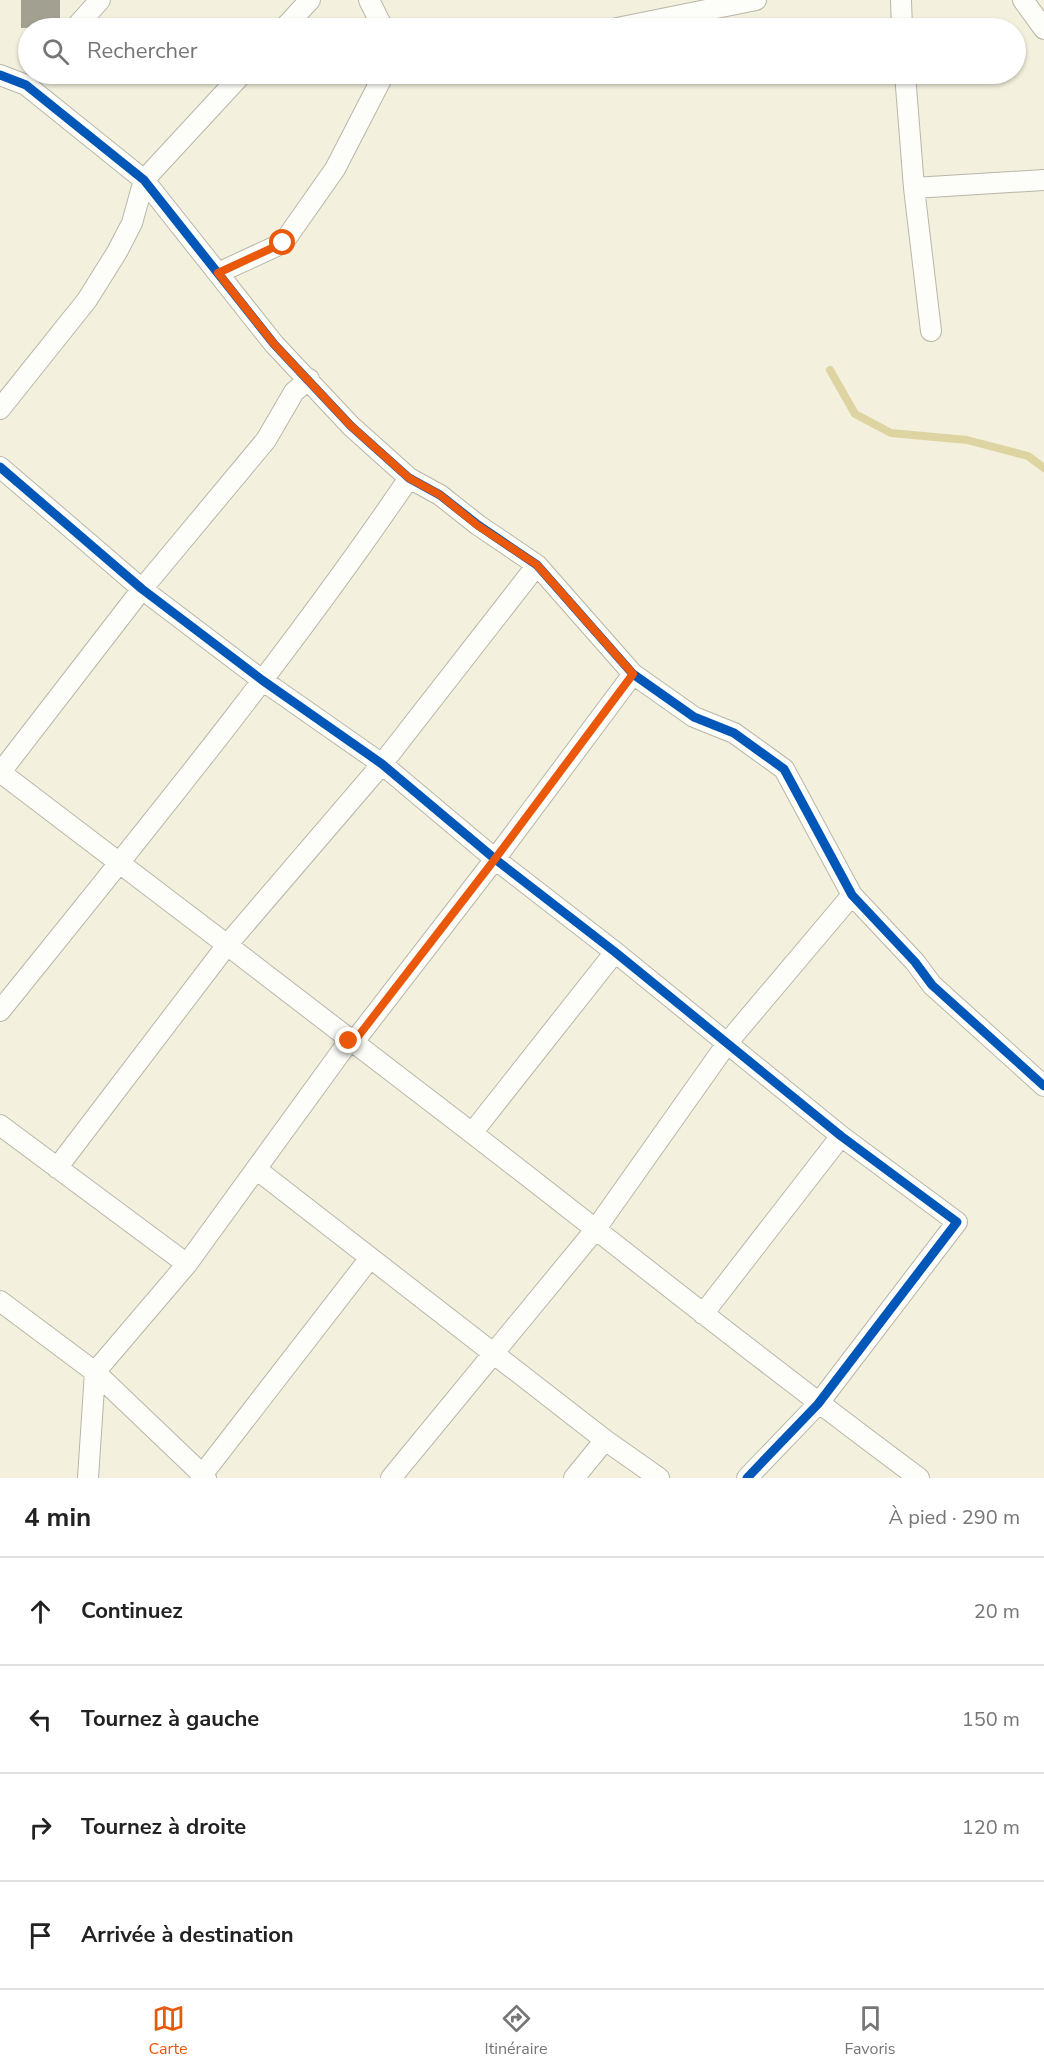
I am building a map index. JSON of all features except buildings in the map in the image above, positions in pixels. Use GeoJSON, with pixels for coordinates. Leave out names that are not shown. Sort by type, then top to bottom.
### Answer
{"type":"FeatureCollection","features":[{"type":"Feature","properties":{"kind":"street"},"geometry":{"type":"LineString","coordinates":[[81,16],[100,0]]}},
{"type":"Feature","properties":{"kind":"street"},"geometry":{"type":"LineString","coordinates":[[293,18],[310,0]]}},
{"type":"Feature","properties":{"kind":"street"},"geometry":{"type":"LineString","coordinates":[[369,0],[378,18]]}},
{"type":"Feature","properties":{"kind":"street"},"geometry":{"type":"LineString","coordinates":[[667,18],[756,0]]}},
{"type":"Feature","properties":{"kind":"street"},"geometry":{"type":"LineString","coordinates":[[901,0],[902,18]]}},
{"type":"Feature","properties":{"kind":"street"},"geometry":{"type":"LineString","coordinates":[[1023,0],[1044,29]]}},
{"type":"Feature","properties":{"kind":"street"},"geometry":{"type":"LineString","coordinates":[[0,75],[18,77]]}},
{"type":"Feature","properties":{"kind":"street"},"geometry":{"type":"LineString","coordinates":[[37,84],[144,180],[274,344],[351,426],[409,478],[440,495],[477,525],[537,565],[633,674],[694,717],[734,733],[784,769],[852,895],[915,962],[932,985],[1044,1086]]}},
{"type":"Feature","properties":{"kind":"street"},"geometry":{"type":"LineString","coordinates":[[0,410],[87,300],[117,252],[132,222],[144,180],[234,84]]}},
{"type":"Feature","properties":{"kind":"street"},"geometry":{"type":"LineString","coordinates":[[218,273],[283,243],[335,169],[379,84]]}},
{"type":"Feature","properties":{"kind":"street"},"geometry":{"type":"LineString","coordinates":[[906,84],[914,188],[931,331]]}},
{"type":"Feature","properties":{"kind":"street"},"geometry":{"type":"LineString","coordinates":[[914,188],[1044,180]]}},
{"type":"Feature","properties":{"kind":"street"},"geometry":{"type":"LineString","coordinates":[[309,379],[294,392],[266,440],[142,589],[0,773],[120,862],[472,1133],[818,1404],[919,1478]]}},
{"type":"Feature","properties":{"kind":"street"},"geometry":{"type":"LineString","coordinates":[[0,467],[142,589],[262,680],[382,764],[495,859],[728,1042],[841,1136],[957,1222],[818,1404],[747,1478]]}},
{"type":"Feature","properties":{"kind":"street"},"geometry":{"type":"LineString","coordinates":[[0,1011],[262,680],[373,531],[409,478]]}},
{"type":"Feature","properties":{"kind":"street"},"geometry":{"type":"LineString","coordinates":[[57,1168],[227,945],[382,764],[537,565]]}},
{"type":"Feature","properties":{"kind":"street"},"geometry":{"type":"LineString","coordinates":[[88,1478],[94,1372],[187,1264],[351,1042],[495,859],[633,674]]}},
{"type":"Feature","properties":{"kind":"street"},"geometry":{"type":"LineString","coordinates":[[391,1478],[595,1230],[728,1042],[852,895]]}},
{"type":"Feature","properties":{"kind":"street"},"geometry":{"type":"LineString","coordinates":[[472,1133],[615,952]]}},
{"type":"Feature","properties":{"kind":"street"},"geometry":{"type":"LineString","coordinates":[[0,1125],[187,1264]]}},
{"type":"Feature","properties":{"kind":"street"},"geometry":{"type":"LineString","coordinates":[[703,1314],[841,1136]]}},
{"type":"Feature","properties":{"kind":"street"},"geometry":{"type":"LineString","coordinates":[[256,1169],[605,1440],[659,1478]]}},
{"type":"Feature","properties":{"kind":"street"},"geometry":{"type":"LineString","coordinates":[[0,1301],[94,1372],[204,1476],[370,1258]]}},
{"type":"Feature","properties":{"kind":"street"},"geometry":{"type":"LineString","coordinates":[[574,1478],[605,1440]]}},
{"type":"Feature","properties":{"kind":"waterway"},"geometry":{"type":"LineString","coordinates":[[830,370],[855,414],[891,433],[967,440],[1028,456],[1044,468]]}},
{"type":"Feature","properties":{"kind":"cycle path"},"geometry":{"type":"LineString","coordinates":[[0,75],[18,82]]}},
{"type":"Feature","properties":{"kind":"cycle path"},"geometry":{"type":"LineString","coordinates":[[23,84],[144,180],[274,344],[351,426],[409,478],[440,495],[478,525],[537,565],[633,674],[694,717],[734,733],[784,769],[852,895],[915,962],[932,985],[1044,1086]]}},
{"type":"Feature","properties":{"kind":"cycle path"},"geometry":{"type":"LineString","coordinates":[[0,467],[142,589],[262,680],[382,764],[495,859],[615,952],[841,1136],[957,1222],[818,1404],[747,1478]]}},
{"type":"Feature","properties":{"kind":"route"},"geometry":{"type":"LineString","coordinates":[[283,243],[218,273],[274,344],[351,426],[409,478],[440,495],[477,525],[537,565],[633,674],[495,859],[353,1043],[349,1041]]}}]}
